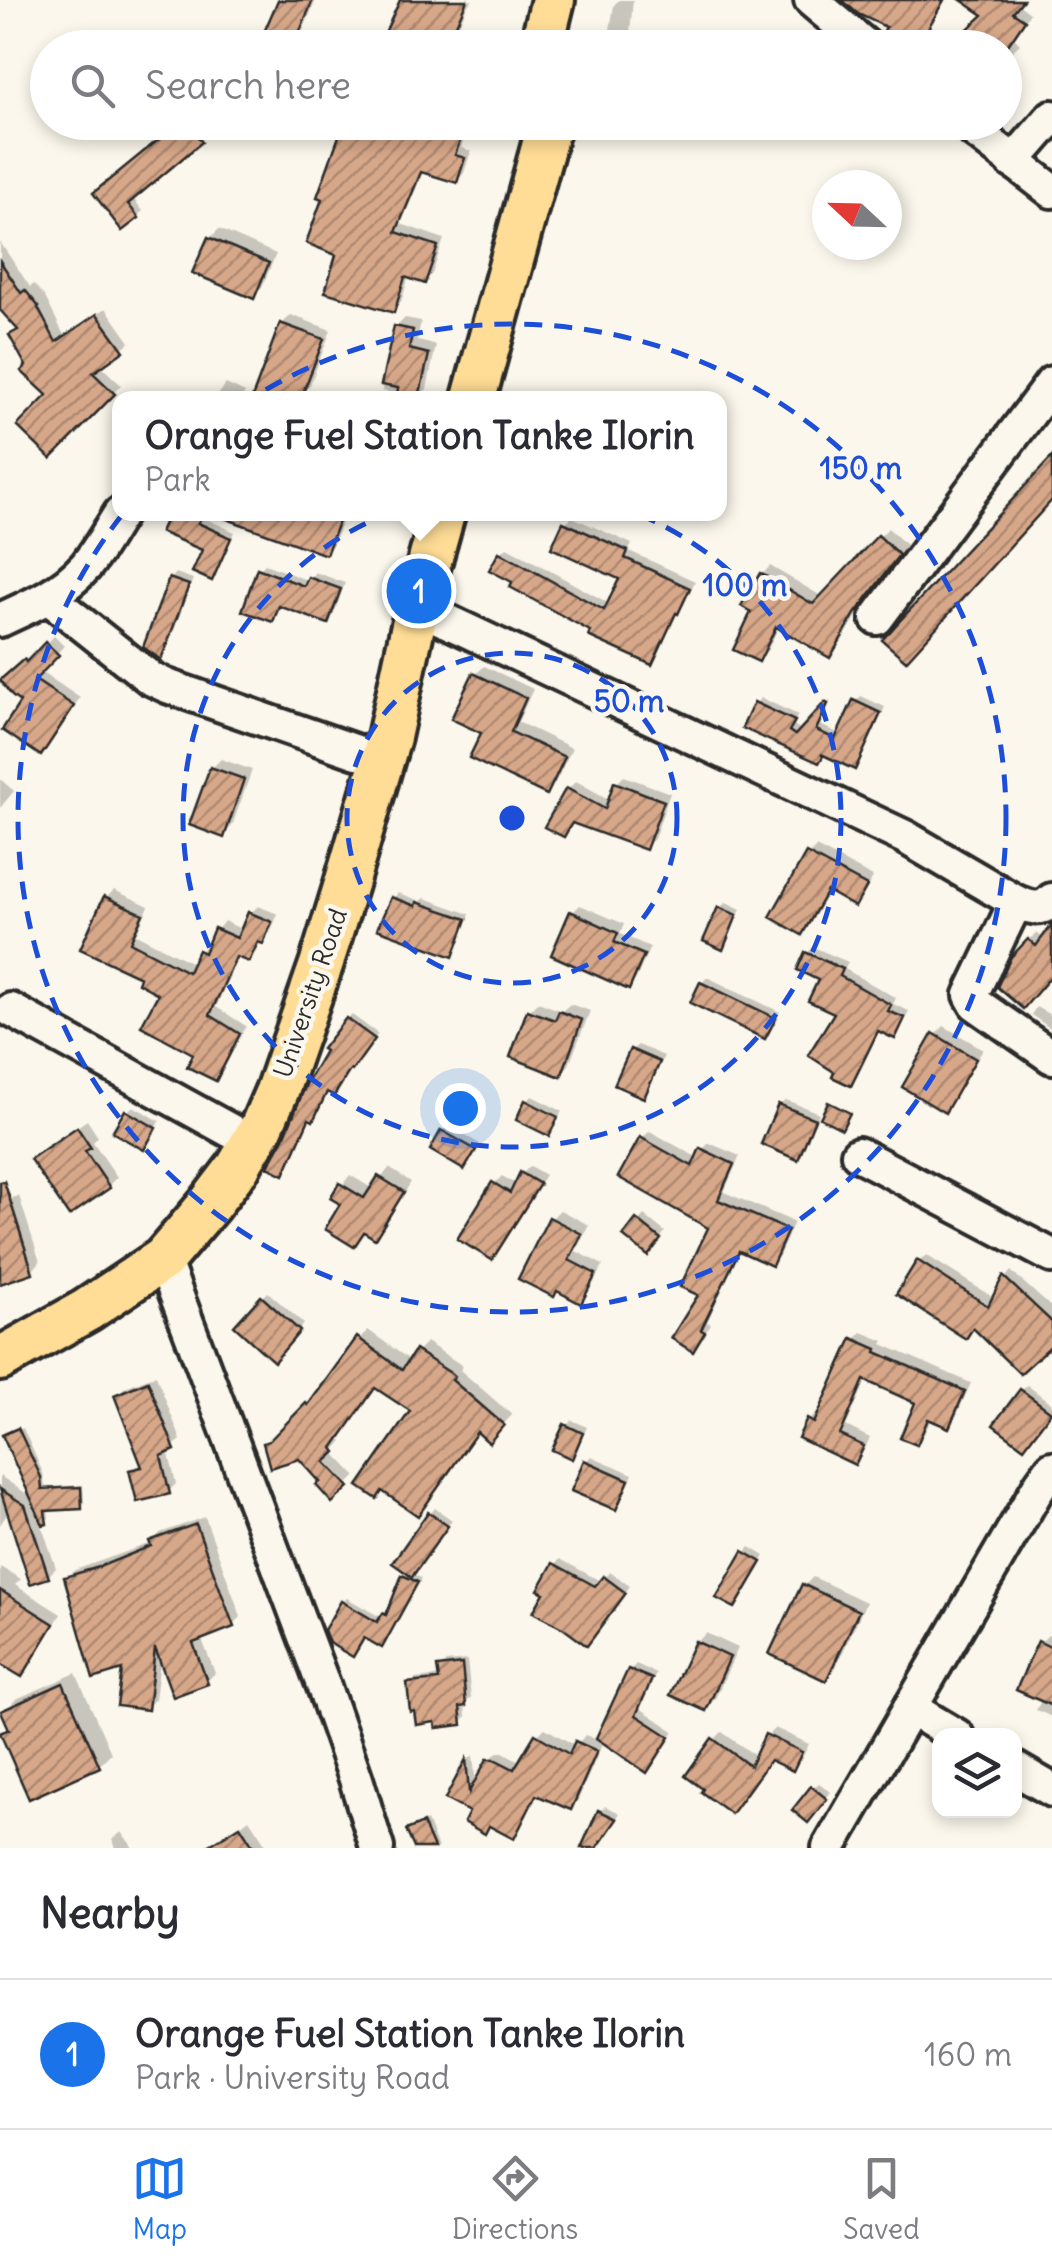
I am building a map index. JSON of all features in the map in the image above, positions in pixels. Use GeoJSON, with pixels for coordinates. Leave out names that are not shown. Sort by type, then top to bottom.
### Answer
{"type":"FeatureCollection","features":[{"type":"Feature","properties":{"kind":"main road"},"geometry":{"type":"LineString","coordinates":[[546,30],[554,0]]}},
{"type":"Feature","properties":{"kind":"main road"},"geometry":{"type":"LineString","coordinates":[[574,30],[582,0]]}},
{"type":"Feature","properties":{"kind":"main road"},"geometry":{"type":"LineString","coordinates":[[450,391],[517,140]]}},
{"type":"Feature","properties":{"kind":"main road"},"geometry":{"type":"LineString","coordinates":[[476,391],[545,140]]}},
{"type":"Feature","properties":{"kind":"main road","name":"University Road"},"geometry":{"type":"LineString","coordinates":[[0,1358],[87,1310],[163,1260],[238,1167],[261,1128],[322,962],[389,737],[412,595],[416,521]]}},
{"type":"Feature","properties":{"kind":"main road","name":"University Road"},"geometry":{"type":"LineString","coordinates":[[0,1331],[61,1302],[127,1256],[195,1187],[231,1131],[256,1075],[295,965],[357,752],[440,521]]}},
{"type":"Feature","properties":{"kind":"street"},"geometry":{"type":"LineString","coordinates":[[811,0],[847,30]]}},
{"type":"Feature","properties":{"kind":"street"},"geometry":{"type":"LineString","coordinates":[[1013,162],[1052,117]]}},
{"type":"Feature","properties":{"kind":"street"},"geometry":{"type":"LineString","coordinates":[[986,140],[1052,191]]}},
{"type":"Feature","properties":{"kind":"street"},"geometry":{"type":"LineString","coordinates":[[877,618],[1052,382]]}},
{"type":"Feature","properties":{"kind":"street"},"geometry":{"type":"LineString","coordinates":[[0,620],[48,597],[88,563],[115,521]]}},
{"type":"Feature","properties":{"kind":"street"},"geometry":{"type":"LineString","coordinates":[[412,595],[905,836],[1016,902],[1035,909],[1052,900]]}},
{"type":"Feature","properties":{"kind":"street"},"geometry":{"type":"LineString","coordinates":[[48,597],[150,678],[357,752]]}},
{"type":"Feature","properties":{"kind":"street"},"geometry":{"type":"LineString","coordinates":[[1016,902],[971,995],[976,1004],[1052,1057]]}},
{"type":"Feature","properties":{"kind":"street"},"geometry":{"type":"LineString","coordinates":[[11,1010],[231,1131]]}},
{"type":"Feature","properties":{"kind":"street"},"geometry":{"type":"LineString","coordinates":[[858,1154],[1052,1256]]}},
{"type":"Feature","properties":{"kind":"street"},"geometry":{"type":"LineString","coordinates":[[163,1260],[330,1705],[377,1848]]}},
{"type":"Feature","properties":{"kind":"street"},"geometry":{"type":"LineString","coordinates":[[830,1848],[1052,1468]]}},
{"type":"Feature","properties":{"kind":"street"},"geometry":{"type":"LineString","coordinates":[[910,1708],[944,1728]]}},
{"type":"Feature","properties":{"kind":"street"},"geometry":{"type":"LineString","coordinates":[[1022,1773],[1052,1790]]}},
{"type":"Feature","properties":{"kind":"building"},"geometry":{"type":"Polygon","coordinates":[[[278,0],[313,0],[300,30],[265,30],[278,0]]]}},
{"type":"Feature","properties":{"kind":"building"},"geometry":{"type":"Polygon","coordinates":[[[400,0],[467,0],[454,30],[386,30],[400,0]]]}},
{"type":"Feature","properties":{"kind":"building"},"geometry":{"type":"Polygon","coordinates":[[[842,0],[944,0],[927,30],[884,30],[886,27],[858,14],[842,0]]]}},
{"type":"Feature","properties":{"kind":"building"},"geometry":{"type":"Polygon","coordinates":[[[961,0],[1023,0],[1013,12],[1025,20],[1018,30],[967,30],[983,15],[961,0]]]}},
{"type":"Feature","properties":{"kind":"building"},"geometry":{"type":"Polygon","coordinates":[[[158,140],[202,142],[128,204],[139,218],[122,231],[93,193],[158,140]]]}},
{"type":"Feature","properties":{"kind":"building"},"geometry":{"type":"Polygon","coordinates":[[[338,140],[460,140],[455,155],[465,158],[457,183],[421,172],[396,232],[438,246],[425,284],[405,277],[394,313],[325,292],[336,255],[306,243],[322,199],[317,197],[338,140]]]}},
{"type":"Feature","properties":{"kind":"building"},"geometry":{"type":"Polygon","coordinates":[[[208,237],[269,263],[254,299],[192,273],[208,237]]]}},
{"type":"Feature","properties":{"kind":"building"},"geometry":{"type":"Polygon","coordinates":[[[0,261],[21,293],[25,290],[39,307],[56,342],[97,314],[124,351],[93,373],[112,391],[112,397],[51,459],[17,426],[47,395],[21,371],[26,366],[9,335],[18,330],[0,310],[0,261]]]}},
{"type":"Feature","properties":{"kind":"building"},"geometry":{"type":"Polygon","coordinates":[[[280,323],[324,339],[304,391],[255,391],[280,323]]]}},
{"type":"Feature","properties":{"kind":"building"},"geometry":{"type":"Polygon","coordinates":[[[394,326],[413,330],[409,349],[429,354],[421,391],[398,391],[381,385],[394,326]]]}},
{"type":"Feature","properties":{"kind":"building"},"geometry":{"type":"Polygon","coordinates":[[[1052,457],[1052,500],[906,661],[882,640],[1052,457]]]}},
{"type":"Feature","properties":{"kind":"building"},"geometry":{"type":"Polygon","coordinates":[[[165,521],[199,521],[231,538],[212,581],[192,572],[202,550],[160,532],[165,521]]]}},
{"type":"Feature","properties":{"kind":"building"},"geometry":{"type":"Polygon","coordinates":[[[232,521],[338,521],[326,555],[232,521]]]}},
{"type":"Feature","properties":{"kind":"building"},"geometry":{"type":"Polygon","coordinates":[[[563,522],[628,551],[625,558],[690,588],[652,665],[588,636],[590,631],[510,587],[512,582],[489,570],[499,552],[604,610],[619,579],[551,548],[563,522]]]}},
{"type":"Feature","properties":{"kind":"building"},"geometry":{"type":"Polygon","coordinates":[[[878,535],[899,555],[855,614],[830,658],[776,627],[759,662],[733,650],[751,612],[741,606],[760,573],[813,604],[878,535]]]}},
{"type":"Feature","properties":{"kind":"building"},"geometry":{"type":"Polygon","coordinates":[[[257,568],[304,586],[308,577],[341,589],[328,624],[279,606],[273,622],[242,611],[257,568]]]}},
{"type":"Feature","properties":{"kind":"building"},"geometry":{"type":"Polygon","coordinates":[[[169,578],[189,585],[161,660],[143,647],[169,578]]]}},
{"type":"Feature","properties":{"kind":"building"},"geometry":{"type":"Polygon","coordinates":[[[45,642],[59,655],[35,680],[74,706],[41,756],[2,730],[20,702],[0,680],[24,659],[26,662],[45,642]]]}},
{"type":"Feature","properties":{"kind":"building"},"geometry":{"type":"Polygon","coordinates":[[[473,673],[526,698],[511,732],[565,757],[547,795],[469,758],[481,733],[451,719],[473,673]]]}},
{"type":"Feature","properties":{"kind":"building"},"geometry":{"type":"Polygon","coordinates":[[[853,700],[881,713],[855,770],[821,754],[819,763],[742,728],[754,702],[795,721],[789,731],[795,735],[825,702],[828,704],[816,730],[835,739],[853,700]]]}},
{"type":"Feature","properties":{"kind":"building"},"geometry":{"type":"Polygon","coordinates":[[[210,767],[244,779],[224,838],[189,825],[210,767]]]}},
{"type":"Feature","properties":{"kind":"building"},"geometry":{"type":"Polygon","coordinates":[[[614,782],[664,801],[646,850],[572,823],[564,837],[544,827],[566,788],[605,809],[614,782]]]}},
{"type":"Feature","properties":{"kind":"building"},"geometry":{"type":"Polygon","coordinates":[[[806,853],[867,886],[855,907],[827,891],[802,935],[770,917],[806,853]]]}},
{"type":"Feature","properties":{"kind":"building"},"geometry":{"type":"Polygon","coordinates":[[[104,896],[143,914],[130,942],[188,972],[198,950],[204,953],[214,928],[237,938],[248,912],[272,922],[263,944],[258,942],[249,962],[236,957],[210,1015],[240,1034],[216,1081],[187,1067],[193,1054],[141,1026],[158,994],[138,983],[140,977],[80,949],[104,896]]]}},
{"type":"Feature","properties":{"kind":"building"},"geometry":{"type":"Polygon","coordinates":[[[391,897],[467,919],[453,957],[377,929],[391,897]]]}},
{"type":"Feature","properties":{"kind":"building"},"geometry":{"type":"Polygon","coordinates":[[[718,907],[737,915],[723,950],[703,941],[718,907]]]}},
{"type":"Feature","properties":{"kind":"building"},"geometry":{"type":"Polygon","coordinates":[[[570,911],[618,933],[614,942],[644,955],[629,990],[551,955],[570,911]]]}},
{"type":"Feature","properties":{"kind":"building"},"geometry":{"type":"Polygon","coordinates":[[[1052,924],[1052,975],[1023,1009],[997,987],[1011,957],[1028,939],[1036,946],[1052,924]]]}},
{"type":"Feature","properties":{"kind":"building"},"geometry":{"type":"Polygon","coordinates":[[[805,952],[843,969],[840,976],[891,1005],[888,1011],[905,1018],[895,1039],[878,1031],[851,1086],[832,1077],[834,1072],[808,1055],[834,1013],[808,1001],[818,980],[797,970],[805,952]]]}},
{"type":"Feature","properties":{"kind":"building"},"geometry":{"type":"Polygon","coordinates":[[[700,982],[776,1018],[765,1039],[690,1003],[700,982]]]}},
{"type":"Feature","properties":{"kind":"building"},"geometry":{"type":"Polygon","coordinates":[[[527,1010],[555,1020],[559,1011],[582,1020],[561,1077],[510,1057],[527,1010]]]}},
{"type":"Feature","properties":{"kind":"building"},"geometry":{"type":"Polygon","coordinates":[[[346,1018],[375,1039],[334,1096],[327,1092],[313,1121],[309,1119],[284,1175],[268,1167],[325,1051],[322,1049],[346,1018]]]}},
{"type":"Feature","properties":{"kind":"building"},"geometry":{"type":"Polygon","coordinates":[[[933,1033],[976,1059],[945,1113],[902,1087],[933,1033]]]}},
{"type":"Feature","properties":{"kind":"building"},"geometry":{"type":"Polygon","coordinates":[[[630,1049],[660,1062],[644,1098],[614,1085],[630,1049]]]}},
{"type":"Feature","properties":{"kind":"building"},"geometry":{"type":"Polygon","coordinates":[[[525,1100],[558,1117],[549,1136],[516,1120],[525,1100]]]}},
{"type":"Feature","properties":{"kind":"building"},"geometry":{"type":"Polygon","coordinates":[[[828,1102],[850,1113],[842,1129],[820,1118],[828,1102]]]}},
{"type":"Feature","properties":{"kind":"building"},"geometry":{"type":"Polygon","coordinates":[[[778,1104],[815,1119],[798,1160],[761,1144],[778,1104]]]}},
{"type":"Feature","properties":{"kind":"building"},"geometry":{"type":"Polygon","coordinates":[[[125,1110],[156,1128],[144,1150],[112,1132],[125,1110]]]}},
{"type":"Feature","properties":{"kind":"building"},"geometry":{"type":"Polygon","coordinates":[[[77,1127],[91,1148],[85,1151],[110,1188],[69,1216],[30,1159],[77,1127]]]}},
{"type":"Feature","properties":{"kind":"building"},"geometry":{"type":"Polygon","coordinates":[[[441,1130],[476,1150],[464,1170],[430,1150],[441,1130]]]}},
{"type":"Feature","properties":{"kind":"building"},"geometry":{"type":"Polygon","coordinates":[[[640,1137],[692,1166],[700,1148],[734,1164],[718,1200],[788,1230],[772,1266],[739,1251],[693,1352],[671,1338],[698,1295],[680,1287],[708,1228],[618,1177],[640,1137]]]}},
{"type":"Feature","properties":{"kind":"building"},"geometry":{"type":"Polygon","coordinates":[[[520,1172],[540,1184],[492,1260],[457,1239],[492,1182],[510,1193],[520,1172]]]}},
{"type":"Feature","properties":{"kind":"building"},"geometry":{"type":"Polygon","coordinates":[[[378,1176],[404,1192],[375,1239],[364,1232],[354,1247],[325,1229],[340,1204],[330,1198],[339,1183],[364,1198],[378,1176]]]}},
{"type":"Feature","properties":{"kind":"building"},"geometry":{"type":"Polygon","coordinates":[[[4,1181],[33,1273],[0,1284],[0,1182],[4,1181]]]}},
{"type":"Feature","properties":{"kind":"building"},"geometry":{"type":"Polygon","coordinates":[[[549,1217],[582,1234],[569,1260],[596,1274],[581,1304],[557,1291],[554,1297],[518,1279],[549,1217]]]}},
{"type":"Feature","properties":{"kind":"building"},"geometry":{"type":"Polygon","coordinates":[[[636,1219],[661,1239],[648,1256],[623,1236],[636,1219]]]}},
{"type":"Feature","properties":{"kind":"building"},"geometry":{"type":"Polygon","coordinates":[[[917,1260],[988,1306],[1003,1276],[1052,1322],[1052,1345],[1020,1374],[973,1328],[966,1339],[896,1294],[917,1260]]]}},
{"type":"Feature","properties":{"kind":"building"},"geometry":{"type":"Polygon","coordinates":[[[261,1296],[300,1331],[274,1362],[234,1326],[261,1296]]]}},
{"type":"Feature","properties":{"kind":"building"},"geometry":{"type":"Polygon","coordinates":[[[357,1337],[402,1370],[415,1350],[455,1376],[452,1380],[504,1425],[489,1443],[477,1432],[418,1516],[382,1491],[377,1499],[358,1486],[410,1411],[375,1388],[333,1448],[336,1452],[325,1462],[349,1487],[332,1503],[299,1459],[270,1468],[263,1443],[308,1405],[357,1337]]]}},
{"type":"Feature","properties":{"kind":"building"},"geometry":{"type":"Polygon","coordinates":[[[852,1338],[965,1391],[949,1428],[928,1419],[917,1445],[900,1438],[915,1403],[864,1380],[840,1435],[864,1446],[855,1465],[798,1438],[807,1419],[814,1423],[852,1338]]]}},
{"type":"Feature","properties":{"kind":"building"},"geometry":{"type":"Polygon","coordinates":[[[148,1381],[175,1450],[161,1456],[170,1494],[137,1502],[129,1470],[142,1467],[114,1395],[148,1381]]]}},
{"type":"Feature","properties":{"kind":"building"},"geometry":{"type":"Polygon","coordinates":[[[1020,1389],[1051,1412],[1024,1448],[993,1425],[1020,1389]]]}},
{"type":"Feature","properties":{"kind":"building"},"geometry":{"type":"Polygon","coordinates":[[[564,1424],[583,1433],[572,1459],[552,1450],[564,1424]]]}},
{"type":"Feature","properties":{"kind":"building"},"geometry":{"type":"Polygon","coordinates":[[[18,1428],[41,1477],[42,1489],[81,1487],[82,1509],[45,1511],[47,1524],[43,1525],[2,1435],[18,1428]]]}},
{"type":"Feature","properties":{"kind":"building"},"geometry":{"type":"Polygon","coordinates":[[[584,1460],[629,1480],[616,1510],[571,1491],[584,1460]]]}},
{"type":"Feature","properties":{"kind":"building"},"geometry":{"type":"Polygon","coordinates":[[[0,1489],[25,1505],[49,1578],[30,1584],[0,1489]]]}},
{"type":"Feature","properties":{"kind":"building"},"geometry":{"type":"Polygon","coordinates":[[[428,1512],[448,1526],[412,1577],[392,1563],[428,1512]]]}},
{"type":"Feature","properties":{"kind":"building"},"geometry":{"type":"Polygon","coordinates":[[[196,1524],[234,1627],[193,1643],[208,1684],[173,1697],[155,1648],[148,1710],[117,1706],[122,1670],[93,1679],[64,1577],[99,1567],[151,1546],[149,1541],[196,1524]]]}},
{"type":"Feature","properties":{"kind":"building"},"geometry":{"type":"Polygon","coordinates":[[[743,1551],[762,1562],[735,1608],[716,1598],[743,1551]]]}},
{"type":"Feature","properties":{"kind":"building"},"geometry":{"type":"Polygon","coordinates":[[[553,1563],[595,1586],[603,1576],[626,1593],[587,1646],[533,1612],[544,1593],[538,1590],[553,1563]]]}},
{"type":"Feature","properties":{"kind":"building"},"geometry":{"type":"Polygon","coordinates":[[[402,1575],[418,1582],[382,1648],[364,1638],[353,1657],[329,1643],[324,1630],[341,1601],[377,1622],[383,1613],[386,1615],[402,1575]]]}},
{"type":"Feature","properties":{"kind":"building"},"geometry":{"type":"Polygon","coordinates":[[[802,1584],[859,1611],[826,1681],[769,1654],[802,1584]]]}},
{"type":"Feature","properties":{"kind":"building"},"geometry":{"type":"Polygon","coordinates":[[[0,1590],[54,1624],[22,1677],[0,1664],[0,1590]]]}},
{"type":"Feature","properties":{"kind":"building"},"geometry":{"type":"Polygon","coordinates":[[[695,1641],[730,1657],[706,1711],[670,1695],[695,1641]]]}},
{"type":"Feature","properties":{"kind":"building"},"geometry":{"type":"Polygon","coordinates":[[[1038,1641],[1052,1648],[1052,1706],[1016,1690],[1038,1641]]]}},
{"type":"Feature","properties":{"kind":"building"},"geometry":{"type":"Polygon","coordinates":[[[462,1664],[466,1706],[460,1707],[462,1725],[416,1725],[414,1711],[410,1712],[407,1683],[439,1680],[437,1667],[462,1664]]]}},
{"type":"Feature","properties":{"kind":"building"},"geometry":{"type":"Polygon","coordinates":[[[628,1669],[652,1679],[636,1715],[670,1737],[647,1773],[596,1738],[628,1669]]]}},
{"type":"Feature","properties":{"kind":"building"},"geometry":{"type":"Polygon","coordinates":[[[63,1683],[100,1767],[29,1799],[0,1733],[9,1729],[1,1711],[63,1683]]]}},
{"type":"Feature","properties":{"kind":"building"},"geometry":{"type":"Polygon","coordinates":[[[535,1734],[569,1754],[575,1741],[597,1751],[571,1810],[536,1795],[514,1839],[489,1826],[485,1834],[464,1822],[469,1812],[445,1799],[466,1759],[469,1792],[487,1759],[514,1769],[535,1734]]]}},
{"type":"Feature","properties":{"kind":"building"},"geometry":{"type":"Polygon","coordinates":[[[765,1734],[802,1752],[793,1771],[770,1760],[731,1814],[685,1776],[712,1738],[750,1766],[765,1734]]]}},
{"type":"Feature","properties":{"kind":"building"},"geometry":{"type":"Polygon","coordinates":[[[811,1786],[827,1799],[808,1823],[792,1810],[811,1786]]]}},
{"type":"Feature","properties":{"kind":"building"},"geometry":{"type":"Polygon","coordinates":[[[598,1810],[617,1819],[597,1848],[581,1848],[598,1810]]]}},
{"type":"Feature","properties":{"kind":"building"},"geometry":{"type":"Polygon","coordinates":[[[423,1823],[434,1848],[414,1848],[406,1830],[423,1823]]]}},
{"type":"Feature","properties":{"kind":"building"},"geometry":{"type":"Polygon","coordinates":[[[240,1826],[254,1848],[205,1848],[240,1826]]]}},
{"type":"Feature","properties":{"kind":"place","name":"Orange Fuel Station Tanke Ilorin"},"geometry":{"type":"Point","coordinates":[419,591]}}]}
